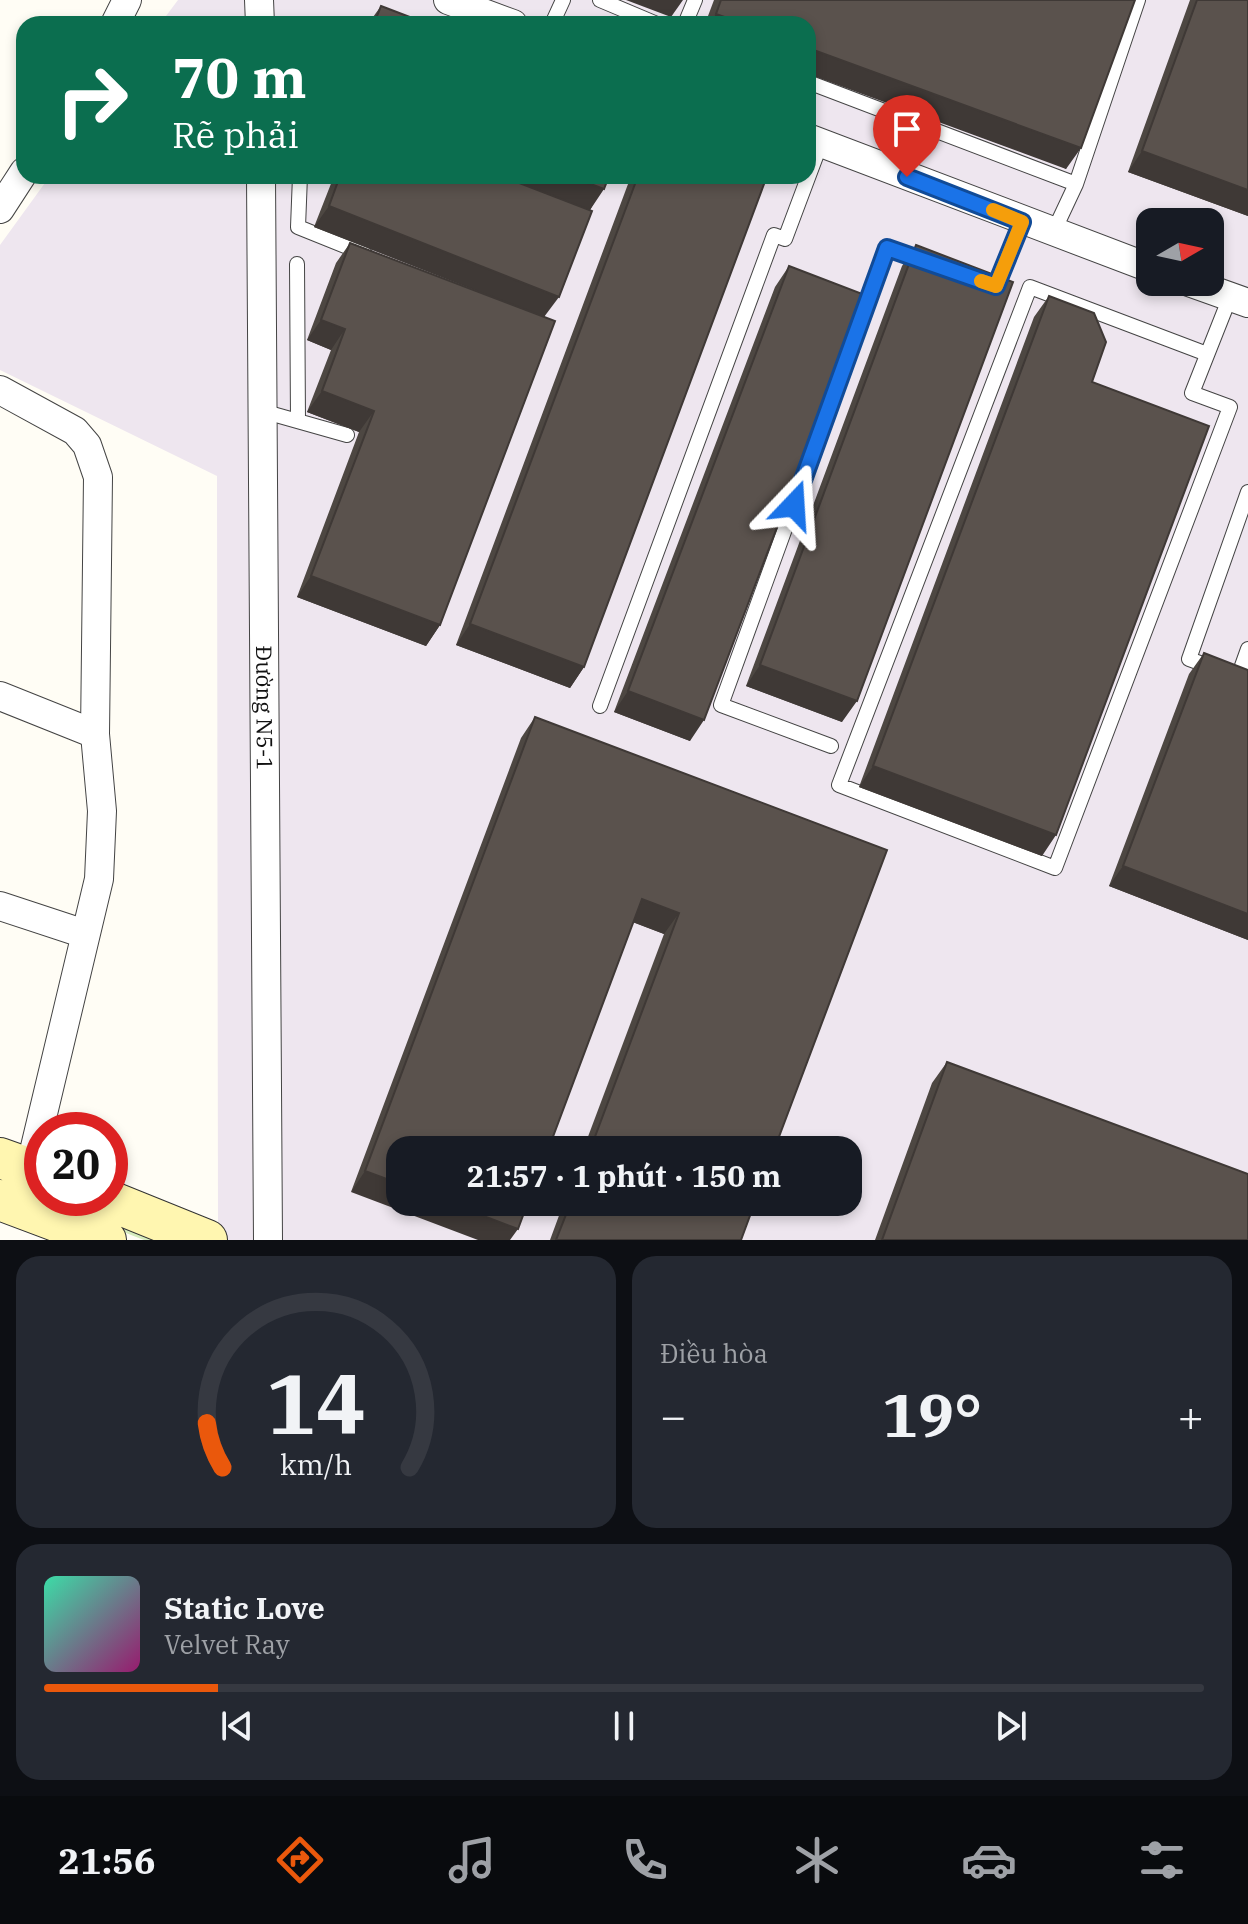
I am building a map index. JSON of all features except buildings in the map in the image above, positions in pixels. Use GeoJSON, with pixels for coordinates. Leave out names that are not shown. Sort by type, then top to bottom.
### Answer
{"type":"FeatureCollection","features":[{"type":"Feature","properties":{"kind":"main road"},"geometry":{"type":"LineString","coordinates":[[0,1200],[106,1240]]}},
{"type":"Feature","properties":{"kind":"main road"},"geometry":{"type":"LineString","coordinates":[[128,1208],[207,1240]]}},
{"type":"Feature","properties":{"kind":"street"},"geometry":{"type":"LineString","coordinates":[[448,0],[491,16]]}},
{"type":"Feature","properties":{"kind":"street"},"geometry":{"type":"LineString","coordinates":[[816,142],[1136,263]]}},
{"type":"Feature","properties":{"kind":"street"},"geometry":{"type":"LineString","coordinates":[[1,206],[16,184]]}},
{"type":"Feature","properties":{"kind":"street","name":"Đường N5-1"},"geometry":{"type":"LineString","coordinates":[[261,184],[268,1240]]}},
{"type":"Feature","properties":{"kind":"street"},"geometry":{"type":"LineString","coordinates":[[1224,294],[1243,301]]}},
{"type":"Feature","properties":{"kind":"street"},"geometry":{"type":"LineString","coordinates":[[0,390],[75,431],[87,445],[98,477],[95,734],[102,811],[99,879],[15,1168]]}},
{"type":"Feature","properties":{"kind":"street"},"geometry":{"type":"LineString","coordinates":[[0,696],[95,734]]}},
{"type":"Feature","properties":{"kind":"street"},"geometry":{"type":"LineString","coordinates":[[0,906],[85,934]]}},
{"type":"Feature","properties":{"kind":"lane"},"geometry":{"type":"LineString","coordinates":[[600,0],[638,16]]}},
{"type":"Feature","properties":{"kind":"lane"},"geometry":{"type":"LineString","coordinates":[[1053,234],[1076,184],[1138,0]]}},
{"type":"Feature","properties":{"kind":"lane"},"geometry":{"type":"LineString","coordinates":[[816,85],[1076,184]]}},
{"type":"Feature","properties":{"kind":"lane"},"geometry":{"type":"LineString","coordinates":[[300,184],[298,227],[385,261]]}},
{"type":"Feature","properties":{"kind":"lane"},"geometry":{"type":"LineString","coordinates":[[600,706],[774,235],[785,239],[801,184]]}},
{"type":"Feature","properties":{"kind":"lane"},"geometry":{"type":"LineString","coordinates":[[982,282],[996,286],[1022,222]]}},
{"type":"Feature","properties":{"kind":"lane"},"geometry":{"type":"LineString","coordinates":[[831,746],[721,705],[887,248],[942,267]]}},
{"type":"Feature","properties":{"kind":"lane"},"geometry":{"type":"LineString","coordinates":[[297,264],[298,421]]}},
{"type":"Feature","properties":{"kind":"lane"},"geometry":{"type":"LineString","coordinates":[[1207,354],[1030,287],[839,785],[1055,868],[1230,407],[1192,393],[1207,354],[1243,301]]}},
{"type":"Feature","properties":{"kind":"lane"},"geometry":{"type":"LineString","coordinates":[[262,411],[347,435]]}},
{"type":"Feature","properties":{"kind":"lane"},"geometry":{"type":"LineString","coordinates":[[1248,492],[1189,659],[1238,677],[1248,649]]}},
{"type":"Feature","properties":{"kind":"shaded area"},"geometry":{"type":"Polygon","coordinates":[[[178,0],[1248,0],[1248,1240],[218,1240],[217,476],[0,370],[0,245],[44,184],[816,184],[816,16],[166,16],[178,0]]]}},
{"type":"Feature","properties":{"kind":"green space"},"geometry":{"type":"Polygon","coordinates":[[[82,1216],[127,1216],[188,1240],[144,1240],[82,1216]]]}},
{"type":"Feature","properties":{"kind":"slow traffic"},"geometry":{"type":"LineString","coordinates":[[981,281],[996,286],[1022,222],[993,210]]}},
{"type":"Feature","properties":{"kind":"route"},"geometry":{"type":"LineString","coordinates":[[794,505],[887,248],[996,286],[1022,222],[907,177]]}}]}
